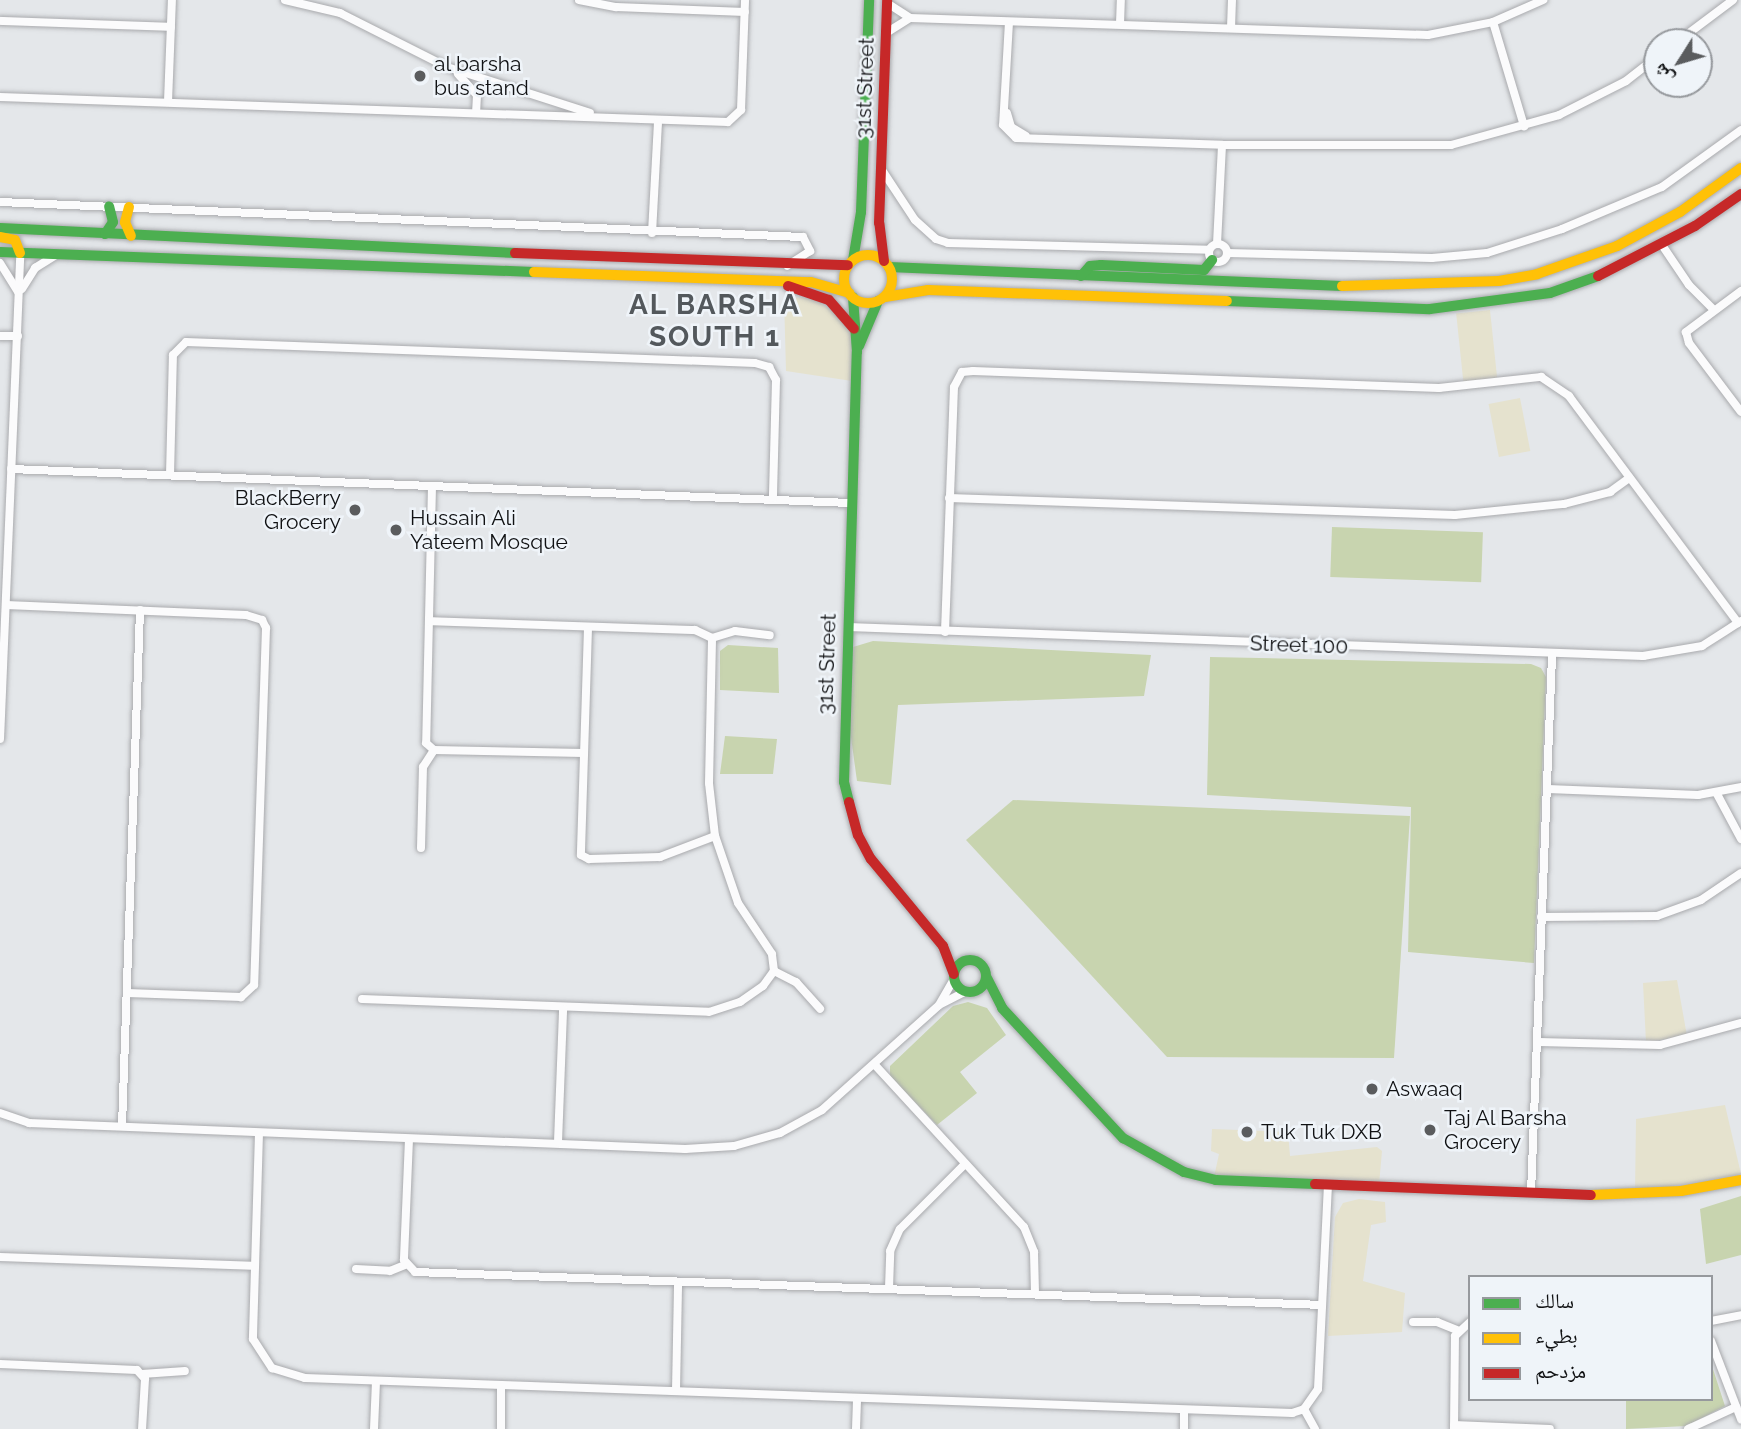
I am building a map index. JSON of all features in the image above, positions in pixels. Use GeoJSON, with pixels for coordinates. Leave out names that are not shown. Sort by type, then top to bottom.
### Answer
{"type":"FeatureCollection","features":[{"type":"Feature","properties":{"kind":"main road","name":"31st Street"},"geometry":{"type":"LineString","coordinates":[[851,262],[861,212],[869,0]]}},
{"type":"Feature","properties":{"kind":"main road","name":"31st Street"},"geometry":{"type":"LineString","coordinates":[[887,1],[879,223],[887,264]]}},
{"type":"Feature","properties":{"kind":"main road"},"geometry":{"type":"LineString","coordinates":[[0,228],[787,266],[851,262],[869,255],[887,264],[1081,276],[1423,288],[1499,282],[1537,274],[1617,246],[1680,212],[1741,168]]}},
{"type":"Feature","properties":{"kind":"main road"},"geometry":{"type":"LineString","coordinates":[[0,252],[384,269],[811,282],[851,295],[881,299],[928,290],[1430,309],[1550,293],[1613,271],[1662,245],[1741,194]]}},
{"type":"Feature","properties":{"kind":"main road"},"geometry":{"type":"LineString","coordinates":[[105,234],[113,222],[109,206]]}},
{"type":"Feature","properties":{"kind":"main road"},"geometry":{"type":"LineString","coordinates":[[129,207],[125,222],[131,236]]}},
{"type":"Feature","properties":{"kind":"main road"},"geometry":{"type":"LineString","coordinates":[[0,237],[15,240],[20,253]]}},
{"type":"Feature","properties":{"kind":"main road"},"geometry":{"type":"LineString","coordinates":[[384,269],[388,254],[439,254],[450,249]]}},
{"type":"Feature","properties":{"kind":"main road"},"geometry":{"type":"LineString","coordinates":[[1081,276],[1090,266],[1101,265],[1204,270],[1210,255]]}},
{"type":"Feature","properties":{"kind":"main road"},"geometry":{"type":"LineString","coordinates":[[851,262],[844,279],[851,295]]}},
{"type":"Feature","properties":{"kind":"main road"},"geometry":{"type":"LineString","coordinates":[[881,299],[891,286],[887,264]]}},
{"type":"Feature","properties":{"kind":"main road"},"geometry":{"type":"LineString","coordinates":[[779,283],[829,300],[855,331]]}},
{"type":"Feature","properties":{"kind":"main road","name":"31st Street"},"geometry":{"type":"LineString","coordinates":[[851,295],[857,352],[842,755],[849,809],[871,859],[943,946]]}},
{"type":"Feature","properties":{"kind":"main road","name":"31st Street"},"geometry":{"type":"LineString","coordinates":[[857,352],[881,299]]}},
{"type":"Feature","properties":{"kind":"main road"},"geometry":{"type":"LineString","coordinates":[[943,946],[981,964],[1002,1008],[1111,1125],[1153,1157],[1216,1180],[1644,1195],[1741,1180]]}},
{"type":"Feature","properties":{"kind":"main road"},"geometry":{"type":"LineString","coordinates":[[943,946],[954,976],[968,992],[1002,1008]]}},
{"type":"Feature","properties":{"kind":"main road"},"geometry":{"type":"LineString","coordinates":[[954,976],[958,965],[970,959]]}},
{"type":"Feature","properties":{"kind":"main road"},"geometry":{"type":"LineString","coordinates":[[968,992],[981,988],[987,978]]}},
{"type":"Feature","properties":{"kind":"street"},"geometry":{"type":"LineString","coordinates":[[168,102],[172,0]]}},
{"type":"Feature","properties":{"kind":"street"},"geometry":{"type":"LineString","coordinates":[[285,0],[365,23],[447,66],[473,86],[476,113]]}},
{"type":"Feature","properties":{"kind":"street"},"geometry":{"type":"LineString","coordinates":[[579,0],[616,7],[744,12]]}},
{"type":"Feature","properties":{"kind":"street"},"geometry":{"type":"LineString","coordinates":[[0,97],[728,122],[736,117],[742,100],[745,0]]}},
{"type":"Feature","properties":{"kind":"street"},"geometry":{"type":"LineString","coordinates":[[1120,24],[1121,0]]}},
{"type":"Feature","properties":{"kind":"street"},"geometry":{"type":"LineString","coordinates":[[1231,28],[1232,0]]}},
{"type":"Feature","properties":{"kind":"street"},"geometry":{"type":"LineString","coordinates":[[887,1],[910,18],[1407,35],[1493,22],[1542,0]]}},
{"type":"Feature","properties":{"kind":"street"},"geometry":{"type":"LineString","coordinates":[[1696,28],[1733,0]]}},
{"type":"Feature","properties":{"kind":"street"},"geometry":{"type":"LineString","coordinates":[[886,33],[910,18]]}},
{"type":"Feature","properties":{"kind":"street"},"geometry":{"type":"LineString","coordinates":[[0,21],[171,27]]}},
{"type":"Feature","properties":{"kind":"street"},"geometry":{"type":"LineString","coordinates":[[1493,22],[1524,126]]}},
{"type":"Feature","properties":{"kind":"street"},"geometry":{"type":"LineString","coordinates":[[1009,23],[1006,110],[1003,125],[1007,134],[1026,136],[1223,145],[1413,148],[1451,145],[1524,126],[1593,100],[1643,66]]}},
{"type":"Feature","properties":{"kind":"street"},"geometry":{"type":"LineString","coordinates":[[447,66],[603,116]]}},
{"type":"Feature","properties":{"kind":"street"},"geometry":{"type":"LineString","coordinates":[[652,233],[658,121]]}},
{"type":"Feature","properties":{"kind":"street"},"geometry":{"type":"LineString","coordinates":[[1217,244],[1227,253],[1419,258],[1487,253],[1562,229],[1662,187],[1741,130]]}},
{"type":"Feature","properties":{"kind":"street"},"geometry":{"type":"LineString","coordinates":[[1210,255],[1217,244],[1223,145]]}},
{"type":"Feature","properties":{"kind":"street"},"geometry":{"type":"LineString","coordinates":[[882,170],[915,220],[936,239],[948,243],[1210,255],[1222,262],[1227,253]]}},
{"type":"Feature","properties":{"kind":"street"},"geometry":{"type":"LineString","coordinates":[[0,202],[652,233],[803,237],[810,251],[787,266]]}},
{"type":"Feature","properties":{"kind":"street"},"geometry":{"type":"LineString","coordinates":[[1662,245],[1689,285],[1714,310]]}},
{"type":"Feature","properties":{"kind":"street"},"geometry":{"type":"LineString","coordinates":[[0,739],[20,253]]}},
{"type":"Feature","properties":{"kind":"street"},"geometry":{"type":"LineString","coordinates":[[19,299],[35,268],[60,254]]}},
{"type":"Feature","properties":{"kind":"street"},"geometry":{"type":"LineString","coordinates":[[0,263],[13,278],[19,299]]}},
{"type":"Feature","properties":{"kind":"street"},"geometry":{"type":"LineString","coordinates":[[1741,291],[1689,326],[1686,338],[1741,412]]}},
{"type":"Feature","properties":{"kind":"street"},"geometry":{"type":"LineString","coordinates":[[0,336],[18,336]]}},
{"type":"Feature","properties":{"kind":"street"},"geometry":{"type":"LineString","coordinates":[[170,475],[173,355],[186,342],[755,363],[769,367],[776,380],[773,498]]}},
{"type":"Feature","properties":{"kind":"street"},"geometry":{"type":"LineString","coordinates":[[945,632],[954,381],[967,371],[1439,388],[1541,377],[1562,387],[1740,622]]}},
{"type":"Feature","properties":{"kind":"street"},"geometry":{"type":"LineString","coordinates":[[11,469],[852,503]]}},
{"type":"Feature","properties":{"kind":"street"},"geometry":{"type":"LineString","coordinates":[[949,498],[1479,515],[1564,504],[1610,492],[1629,478]]}},
{"type":"Feature","properties":{"kind":"street"},"geometry":{"type":"LineString","coordinates":[[432,486],[424,738],[435,750],[583,753]]}},
{"type":"Feature","properties":{"kind":"street"},"geometry":{"type":"LineString","coordinates":[[6,605],[255,616],[266,628],[254,985],[247,994],[127,993]]}},
{"type":"Feature","properties":{"kind":"street"},"geometry":{"type":"LineString","coordinates":[[122,1126],[140,610]]}},
{"type":"Feature","properties":{"kind":"street"},"geometry":{"type":"LineString","coordinates":[[429,621],[695,630],[712,638],[735,631],[770,635]]}},
{"type":"Feature","properties":{"kind":"street","name":"Street 100"},"geometry":{"type":"LineString","coordinates":[[848,627],[1552,655],[1683,652],[1740,622]]}},
{"type":"Feature","properties":{"kind":"street"},"geometry":{"type":"LineString","coordinates":[[588,628],[581,855],[600,858],[660,858],[715,836]]}},
{"type":"Feature","properties":{"kind":"street"},"geometry":{"type":"LineString","coordinates":[[362,999],[563,1009],[709,1012],[740,1002],[763,986],[774,971],[772,954],[738,903],[715,836],[709,783],[712,638]]}},
{"type":"Feature","properties":{"kind":"street"},"geometry":{"type":"LineString","coordinates":[[1531,1193],[1539,1042],[1541,917],[1552,655]]}},
{"type":"Feature","properties":{"kind":"street"},"geometry":{"type":"LineString","coordinates":[[421,848],[423,767],[435,750]]}},
{"type":"Feature","properties":{"kind":"street"},"geometry":{"type":"LineString","coordinates":[[1548,789],[1717,794],[1741,787]]}},
{"type":"Feature","properties":{"kind":"street"},"geometry":{"type":"LineString","coordinates":[[1717,794],[1741,839]]}},
{"type":"Feature","properties":{"kind":"street"},"geometry":{"type":"LineString","coordinates":[[1541,917],[1657,916],[1701,900],[1741,873]]}},
{"type":"Feature","properties":{"kind":"street"},"geometry":{"type":"LineString","coordinates":[[774,971],[796,982],[820,1009]]}},
{"type":"Feature","properties":{"kind":"street"},"geometry":{"type":"LineString","coordinates":[[939,1005],[954,976]]}},
{"type":"Feature","properties":{"kind":"street"},"geometry":{"type":"LineString","coordinates":[[2,1118],[259,1133],[710,1149],[757,1141],[822,1110],[939,1005],[968,992]]}},
{"type":"Feature","properties":{"kind":"street"},"geometry":{"type":"LineString","coordinates":[[558,1142],[563,1009]]}},
{"type":"Feature","properties":{"kind":"street"},"geometry":{"type":"LineString","coordinates":[[1539,1042],[1660,1045],[1741,1023]]}},
{"type":"Feature","properties":{"kind":"street"},"geometry":{"type":"LineString","coordinates":[[875,1065],[1030,1239],[1035,1294]]}},
{"type":"Feature","properties":{"kind":"street"},"geometry":{"type":"LineString","coordinates":[[259,1133],[252,1266],[253,1339],[272,1368],[305,1378],[1292,1413],[1304,1409],[1318,1389],[1328,1186]]}},
{"type":"Feature","properties":{"kind":"street"},"geometry":{"type":"LineString","coordinates":[[405,1265],[409,1139]]}},
{"type":"Feature","properties":{"kind":"street"},"geometry":{"type":"LineString","coordinates":[[889,1288],[890,1251],[900,1228],[964,1165]]}},
{"type":"Feature","properties":{"kind":"street"},"geometry":{"type":"LineString","coordinates":[[0,1257],[252,1266]]}},
{"type":"Feature","properties":{"kind":"street"},"geometry":{"type":"LineString","coordinates":[[405,1265],[415,1272],[1322,1305]]}},
{"type":"Feature","properties":{"kind":"street"},"geometry":{"type":"LineString","coordinates":[[356,1269],[390,1270],[405,1265]]}},
{"type":"Feature","properties":{"kind":"street"},"geometry":{"type":"LineString","coordinates":[[676,1391],[678,1283]]}},
{"type":"Feature","properties":{"kind":"street"},"geometry":{"type":"LineString","coordinates":[[1713,1321],[1741,1315]]}},
{"type":"Feature","properties":{"kind":"street"},"geometry":{"type":"LineString","coordinates":[[1413,1322],[1437,1322],[1457,1330]]}},
{"type":"Feature","properties":{"kind":"street"},"geometry":{"type":"LineString","coordinates":[[1457,1330],[1468,1323]]}},
{"type":"Feature","properties":{"kind":"street"},"geometry":{"type":"LineString","coordinates":[[1457,1330],[1454,1427],[1550,1429]]}},
{"type":"Feature","properties":{"kind":"street"},"geometry":{"type":"LineString","coordinates":[[1713,1346],[1741,1419]]}},
{"type":"Feature","properties":{"kind":"street"},"geometry":{"type":"LineString","coordinates":[[0,1364],[132,1369],[142,1374],[185,1371]]}},
{"type":"Feature","properties":{"kind":"street"},"geometry":{"type":"LineString","coordinates":[[142,1374],[142,1429]]}},
{"type":"Feature","properties":{"kind":"street"},"geometry":{"type":"LineString","coordinates":[[374,1429],[376,1381]]}},
{"type":"Feature","properties":{"kind":"street"},"geometry":{"type":"LineString","coordinates":[[501,1387],[501,1429]]}},
{"type":"Feature","properties":{"kind":"street"},"geometry":{"type":"LineString","coordinates":[[856,1429],[858,1399]]}},
{"type":"Feature","properties":{"kind":"street"},"geometry":{"type":"LineString","coordinates":[[1688,1429],[1736,1407]]}},
{"type":"Feature","properties":{"kind":"street"},"geometry":{"type":"LineString","coordinates":[[1304,1409],[1315,1429]]}},
{"type":"Feature","properties":{"kind":"street"},"geometry":{"type":"LineString","coordinates":[[1184,1411],[1184,1429]]}},
{"type":"Feature","properties":{"kind":"green space"},"geometry":{"type":"Polygon","coordinates":[[[1332,527],[1483,532],[1481,582],[1330,577],[1332,527]]]}},
{"type":"Feature","properties":{"kind":"green space"},"geometry":{"type":"Polygon","coordinates":[[[873,641],[1151,655],[1144,696],[898,705],[891,785],[857,781],[850,730],[853,647],[873,641]]]}},
{"type":"Feature","properties":{"kind":"green space"},"geometry":{"type":"Polygon","coordinates":[[[728,645],[778,648],[779,693],[720,690],[720,651],[728,645]]]}},
{"type":"Feature","properties":{"kind":"green space"},"geometry":{"type":"Polygon","coordinates":[[[1210,657],[1531,664],[1541,668],[1546,677],[1534,963],[1408,952],[1411,807],[1207,795],[1210,657]]]}},
{"type":"Feature","properties":{"kind":"green space"},"geometry":{"type":"Polygon","coordinates":[[[725,736],[777,739],[773,774],[720,774],[725,736]]]}},
{"type":"Feature","properties":{"kind":"green space"},"geometry":{"type":"Polygon","coordinates":[[[1013,800],[1410,816],[1394,1058],[1167,1057],[966,840],[1013,800]]]}},
{"type":"Feature","properties":{"kind":"green space"},"geometry":{"type":"Polygon","coordinates":[[[968,1002],[987,1008],[1006,1035],[960,1072],[977,1093],[937,1125],[890,1076],[890,1066],[953,1006],[968,1002]]]}},
{"type":"Feature","properties":{"kind":"green space"},"geometry":{"type":"Polygon","coordinates":[[[1741,1196],[1741,1255],[1706,1264],[1700,1209],[1741,1196]]]}},
{"type":"Feature","properties":{"kind":"green space"},"geometry":{"type":"Polygon","coordinates":[[[1713,1369],[1725,1406],[1686,1426],[1626,1429],[1626,1401],[1713,1401],[1713,1369]]]}},
{"type":"Feature","properties":{"kind":"sand"},"geometry":{"type":"Polygon","coordinates":[[[784,297],[813,298],[845,320],[852,337],[852,381],[786,371],[784,297]]]}},
{"type":"Feature","properties":{"kind":"sand"},"geometry":{"type":"Polygon","coordinates":[[[1490,310],[1497,381],[1464,384],[1456,314],[1490,310]]]}},
{"type":"Feature","properties":{"kind":"sand"},"geometry":{"type":"Polygon","coordinates":[[[1520,398],[1530,451],[1499,457],[1489,404],[1520,398]]]}},
{"type":"Feature","properties":{"kind":"sand"},"geometry":{"type":"Polygon","coordinates":[[[1677,980],[1687,1036],[1646,1042],[1643,983],[1677,980]]]}},
{"type":"Feature","properties":{"kind":"sand"},"geometry":{"type":"Polygon","coordinates":[[[1725,1105],[1741,1174],[1635,1192],[1636,1119],[1725,1105]]]}},
{"type":"Feature","properties":{"kind":"sand"},"geometry":{"type":"Polygon","coordinates":[[[1212,1129],[1288,1132],[1290,1156],[1377,1147],[1382,1151],[1379,1185],[1214,1177],[1219,1154],[1211,1151],[1212,1129]]]}},
{"type":"Feature","properties":{"kind":"sand"},"geometry":{"type":"Polygon","coordinates":[[[1359,1199],[1385,1202],[1386,1222],[1371,1225],[1363,1281],[1405,1293],[1402,1332],[1328,1336],[1335,1217],[1343,1203],[1359,1199]]]}},
{"type":"Feature","properties":{"kind":"traffic: fast"},"geometry":{"type":"LineString","coordinates":[[853,260],[861,212],[869,0]]}},
{"type":"Feature","properties":{"kind":"traffic: fast"},"geometry":{"type":"LineString","coordinates":[[105,234],[113,222],[109,206]]}},
{"type":"Feature","properties":{"kind":"traffic: fast"},"geometry":{"type":"LineString","coordinates":[[0,228],[515,253]]}},
{"type":"Feature","properties":{"kind":"traffic: fast"},"geometry":{"type":"LineString","coordinates":[[0,252],[534,272]]}},
{"type":"Feature","properties":{"kind":"traffic: fast"},"geometry":{"type":"LineString","coordinates":[[1081,276],[1090,266],[1101,265],[1204,270],[1212,260]]}},
{"type":"Feature","properties":{"kind":"traffic: fast"},"geometry":{"type":"LineString","coordinates":[[889,267],[1342,286]]}},
{"type":"Feature","properties":{"kind":"traffic: fast"},"geometry":{"type":"LineString","coordinates":[[1227,301],[1430,309],[1550,293],[1598,276]]}},
{"type":"Feature","properties":{"kind":"traffic: fast"},"geometry":{"type":"LineString","coordinates":[[849,802],[844,782],[857,352],[853,297]]}},
{"type":"Feature","properties":{"kind":"traffic: fast"},"geometry":{"type":"LineString","coordinates":[[859,346],[878,301]]}},
{"type":"Feature","properties":{"kind":"traffic: fast"},"geometry":{"type":"LineString","coordinates":[[970,960],[982,964],[986,976],[982,988],[970,992],[958,988],[954,976],[958,964],[970,960]]}},
{"type":"Feature","properties":{"kind":"traffic: fast"},"geometry":{"type":"LineString","coordinates":[[987,978],[1002,1008],[1123,1138],[1184,1172],[1216,1180],[1315,1184]]}},
{"type":"Feature","properties":{"kind":"traffic: slow"},"geometry":{"type":"LineString","coordinates":[[1342,286],[1499,281],[1537,274],[1617,246],[1680,212],[1741,168]]}},
{"type":"Feature","properties":{"kind":"traffic: slow"},"geometry":{"type":"LineString","coordinates":[[129,207],[125,222],[131,236]]}},
{"type":"Feature","properties":{"kind":"traffic: slow"},"geometry":{"type":"LineString","coordinates":[[0,237],[15,240],[20,253]]}},
{"type":"Feature","properties":{"kind":"traffic: slow"},"geometry":{"type":"LineString","coordinates":[[868,255],[885,262],[892,279],[885,296],[868,303],[851,296],[844,279],[851,262],[868,255]]}},
{"type":"Feature","properties":{"kind":"traffic: slow"},"geometry":{"type":"LineString","coordinates":[[534,272],[811,282],[849,293]]}},
{"type":"Feature","properties":{"kind":"traffic: slow"},"geometry":{"type":"LineString","coordinates":[[885,297],[928,290],[1227,301]]}},
{"type":"Feature","properties":{"kind":"traffic: slow"},"geometry":{"type":"LineString","coordinates":[[1591,1195],[1681,1191],[1741,1180]]}},
{"type":"Feature","properties":{"kind":"traffic: jam"},"geometry":{"type":"LineString","coordinates":[[884,261],[879,223],[887,0]]}},
{"type":"Feature","properties":{"kind":"traffic: jam"},"geometry":{"type":"LineString","coordinates":[[1598,276],[1695,226],[1741,194]]}},
{"type":"Feature","properties":{"kind":"traffic: jam"},"geometry":{"type":"LineString","coordinates":[[515,253],[848,265]]}},
{"type":"Feature","properties":{"kind":"traffic: jam"},"geometry":{"type":"LineString","coordinates":[[788,286],[829,300],[854,329]]}},
{"type":"Feature","properties":{"kind":"traffic: jam"},"geometry":{"type":"LineString","coordinates":[[849,802],[858,835],[871,859],[943,946],[954,974]]}},
{"type":"Feature","properties":{"kind":"traffic: jam"},"geometry":{"type":"LineString","coordinates":[[1315,1184],[1591,1195]]}},
{"type":"Feature","properties":{"kind":"place","name":"al barsha bus stand"},"geometry":{"type":"Point","coordinates":[420,76]}},
{"type":"Feature","properties":{"kind":"place","name":"BlackBerry Grocery"},"geometry":{"type":"Point","coordinates":[355,510]}},
{"type":"Feature","properties":{"kind":"place","name":"Hussain Ali Yateem Mosque"},"geometry":{"type":"Point","coordinates":[396,530]}},
{"type":"Feature","properties":{"kind":"place","name":"Aswaaq"},"geometry":{"type":"Point","coordinates":[1372,1089]}},
{"type":"Feature","properties":{"kind":"place","name":"Taj Al Barsha Grocery"},"geometry":{"type":"Point","coordinates":[1430,1130]}},
{"type":"Feature","properties":{"kind":"place","name":"Tuk Tuk DXB"},"geometry":{"type":"Point","coordinates":[1247,1132]}},
{"type":"Feature","properties":{"kind":"district","name":"AL BARSHA SOUTH 1"},"geometry":{"type":"Point","coordinates":[715,321]}}]}
